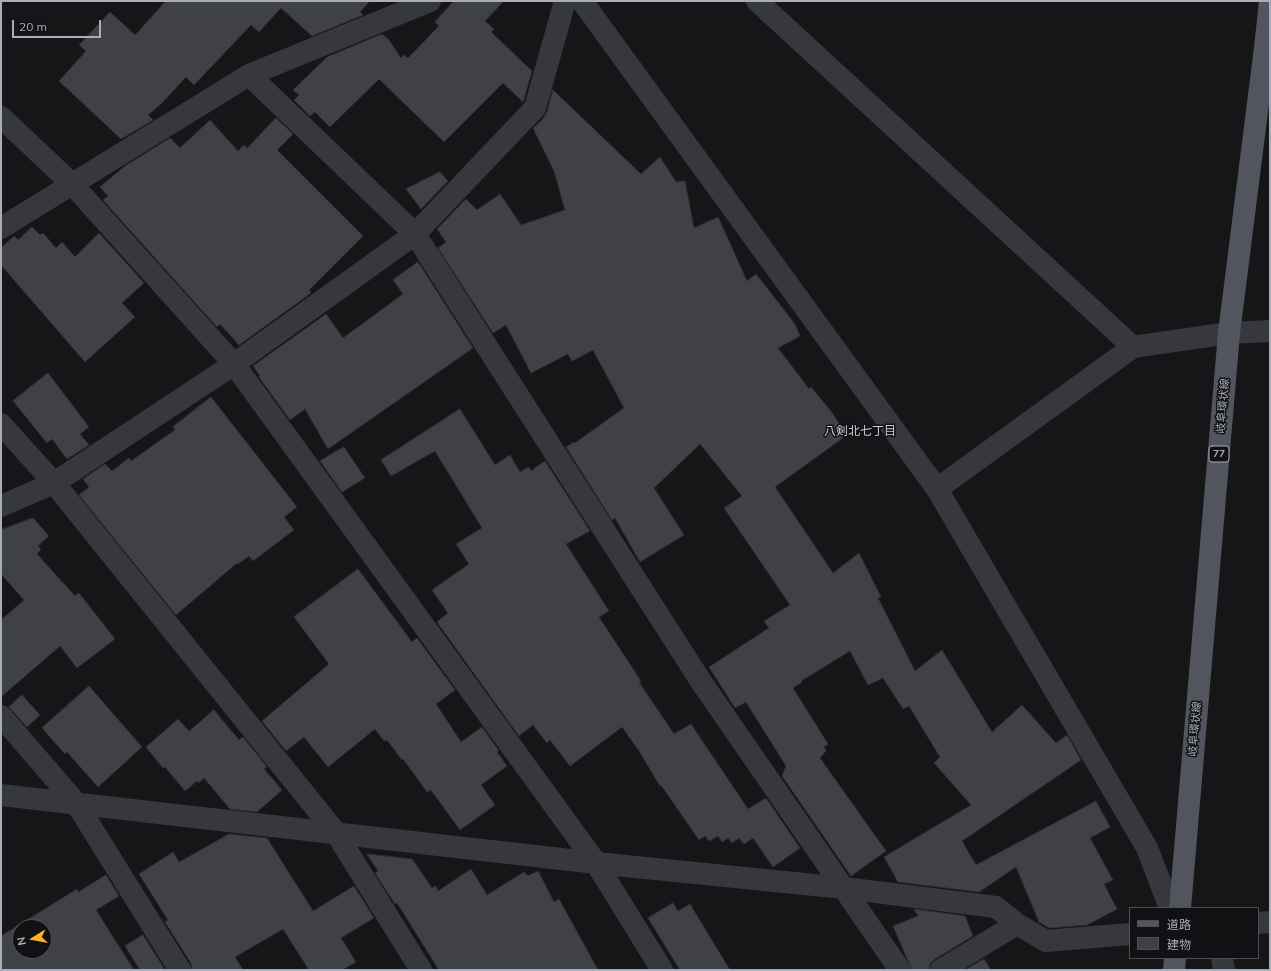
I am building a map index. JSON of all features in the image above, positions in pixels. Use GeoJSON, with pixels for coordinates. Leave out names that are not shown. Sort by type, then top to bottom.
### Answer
{"type":"FeatureCollection","features":[{"type":"Feature","properties":{"kind":"main road","name":"岐阜環状線"},"geometry":{"type":"LineString","coordinates":[[1180,907],[1229,333],[1267,49],[1270,1]]}},
{"type":"Feature","properties":{"kind":"main road"},"geometry":{"type":"LineString","coordinates":[[1174,970],[1175,959]]}},
{"type":"Feature","properties":{"kind":"street"},"geometry":{"type":"LineString","coordinates":[[1,228],[249,75],[430,1]]}},
{"type":"Feature","properties":{"kind":"street"},"geometry":{"type":"LineString","coordinates":[[1,506],[54,483],[234,364],[415,234],[535,108],[565,1]]}},
{"type":"Feature","properties":{"kind":"street"},"geometry":{"type":"LineString","coordinates":[[582,1],[937,489],[1147,848],[1170,907]]}},
{"type":"Feature","properties":{"kind":"street"},"geometry":{"type":"LineString","coordinates":[[757,1],[1133,347]]}},
{"type":"Feature","properties":{"kind":"street"},"geometry":{"type":"LineString","coordinates":[[249,75],[415,234],[700,680],[900,970]]}},
{"type":"Feature","properties":{"kind":"street"},"geometry":{"type":"LineString","coordinates":[[1,117],[72,184],[234,364],[596,863],[662,970]]}},
{"type":"Feature","properties":{"kind":"street"},"geometry":{"type":"LineString","coordinates":[[937,489],[1133,347],[1229,333],[1270,331]]}},
{"type":"Feature","properties":{"kind":"street"},"geometry":{"type":"LineString","coordinates":[[1,424],[54,483],[336,833],[421,970]]}},
{"type":"Feature","properties":{"kind":"street"},"geometry":{"type":"LineString","coordinates":[[1,716],[76,803],[180,970]]}},
{"type":"Feature","properties":{"kind":"street"},"geometry":{"type":"LineString","coordinates":[[1,795],[596,863],[844,888],[996,907],[1017,924],[1046,941],[1129,934]]}},
{"type":"Feature","properties":{"kind":"street"},"geometry":{"type":"LineString","coordinates":[[1259,923],[1270,922]]}},
{"type":"Feature","properties":{"kind":"street"},"geometry":{"type":"LineString","coordinates":[[942,970],[1017,924]]}},
{"type":"Feature","properties":{"kind":"street"},"geometry":{"type":"LineString","coordinates":[[1222,959],[1224,970]]}},
{"type":"Feature","properties":{"kind":"building"},"geometry":{"type":"Polygon","coordinates":[[[166,1],[370,1],[360,12],[363,15],[312,36],[281,8],[259,32],[251,25],[194,85],[186,77],[162,103],[148,115],[153,120],[121,139],[59,81],[86,51],[79,45],[110,12],[135,35],[166,1]]]}},
{"type":"Feature","properties":{"kind":"building"},"geometry":{"type":"Polygon","coordinates":[[[454,1],[504,1],[485,21],[494,29],[491,32],[532,71],[523,102],[503,83],[444,142],[379,79],[330,127],[315,112],[310,116],[294,100],[299,95],[293,90],[327,57],[382,34],[389,40],[401,58],[404,55],[408,58],[439,26],[435,22],[454,1]]]}},
{"type":"Feature","properties":{"kind":"building"},"geometry":{"type":"Polygon","coordinates":[[[553,90],[641,174],[660,157],[676,182],[685,181],[694,228],[718,217],[747,281],[756,274],[795,324],[800,336],[778,348],[809,389],[811,387],[830,410],[847,435],[775,487],[833,573],[859,553],[881,597],[878,598],[915,671],[942,650],[992,732],[1022,705],[1056,743],[1067,735],[1081,760],[962,841],[976,865],[1096,801],[1110,827],[1090,838],[1113,880],[1104,884],[1117,909],[1087,925],[1049,928],[1039,922],[1016,867],[979,892],[898,882],[884,857],[971,805],[934,763],[940,757],[909,706],[903,709],[883,678],[868,685],[850,651],[801,681],[802,682],[793,688],[828,744],[824,747],[826,751],[820,758],[886,851],[851,876],[782,776],[786,766],[746,702],[735,708],[709,667],[769,628],[764,621],[790,605],[724,508],[742,496],[700,444],[654,488],[684,535],[640,562],[615,518],[612,520],[566,447],[574,442],[575,443],[624,408],[593,350],[572,361],[568,354],[531,373],[506,325],[493,333],[438,248],[446,242],[437,229],[466,199],[477,210],[500,194],[521,225],[565,210],[554,171],[533,128],[542,120],[547,112],[553,90]]]}},
{"type":"Feature","properties":{"kind":"building"},"geometry":{"type":"Polygon","coordinates":[[[276,118],[293,134],[277,150],[363,236],[309,290],[311,293],[239,345],[220,324],[217,327],[103,200],[108,196],[100,187],[125,166],[170,138],[180,148],[210,120],[238,151],[244,145],[247,148],[276,118]]]}},
{"type":"Feature","properties":{"kind":"building"},"geometry":{"type":"Polygon","coordinates":[[[440,172],[448,181],[421,209],[406,189],[440,172]]]}},
{"type":"Feature","properties":{"kind":"building"},"geometry":{"type":"Polygon","coordinates":[[[32,227],[40,235],[43,233],[56,248],[62,242],[75,257],[99,233],[144,283],[122,303],[135,317],[85,362],[1,265],[1,248],[14,236],[18,240],[32,227]]]}},
{"type":"Feature","properties":{"kind":"building"},"geometry":{"type":"Polygon","coordinates":[[[418,262],[473,348],[328,449],[305,409],[290,420],[259,377],[260,376],[253,366],[326,314],[343,338],[403,294],[393,280],[418,262]]]}},
{"type":"Feature","properties":{"kind":"building"},"geometry":{"type":"Polygon","coordinates":[[[48,373],[89,427],[80,434],[89,445],[67,459],[52,439],[47,443],[13,401],[48,373]]]}},
{"type":"Feature","properties":{"kind":"building"},"geometry":{"type":"Polygon","coordinates":[[[211,397],[297,507],[284,517],[294,530],[253,561],[249,556],[238,564],[237,563],[176,615],[79,495],[89,487],[83,479],[105,464],[112,471],[129,458],[131,461],[175,430],[173,427],[211,397]]]}},
{"type":"Feature","properties":{"kind":"building"},"geometry":{"type":"Polygon","coordinates":[[[460,409],[495,465],[510,455],[520,472],[529,467],[531,471],[545,461],[590,531],[566,544],[609,611],[599,617],[641,681],[639,682],[674,734],[691,724],[748,809],[766,798],[800,848],[773,867],[753,838],[744,844],[739,838],[732,843],[728,838],[722,842],[718,836],[709,841],[705,836],[699,840],[661,785],[660,786],[639,751],[622,727],[570,766],[550,740],[547,743],[533,725],[519,736],[437,622],[448,613],[432,590],[469,564],[456,544],[482,528],[435,451],[391,476],[381,460],[460,409]]]}},
{"type":"Feature","properties":{"kind":"building"},"geometry":{"type":"Polygon","coordinates":[[[344,447],[365,478],[342,492],[320,461],[344,447]]]}},
{"type":"Feature","properties":{"kind":"building"},"geometry":{"type":"Polygon","coordinates":[[[33,518],[49,536],[38,546],[41,549],[37,554],[75,596],[79,593],[115,639],[77,668],[60,646],[1,697],[1,620],[24,600],[1,574],[1,530],[33,518]]]}},
{"type":"Feature","properties":{"kind":"building"},"geometry":{"type":"Polygon","coordinates":[[[358,569],[412,642],[417,638],[455,690],[436,704],[461,742],[482,727],[499,751],[497,752],[507,766],[481,785],[495,805],[460,830],[431,790],[427,792],[403,759],[402,760],[387,740],[384,741],[375,729],[328,767],[304,737],[286,751],[262,721],[329,664],[294,617],[358,569]]]}},
{"type":"Feature","properties":{"kind":"building"},"geometry":{"type":"Polygon","coordinates":[[[89,686],[142,747],[98,787],[67,752],[65,754],[42,728],[89,686]]]}},
{"type":"Feature","properties":{"kind":"building"},"geometry":{"type":"Polygon","coordinates":[[[22,695],[40,715],[27,727],[9,707],[22,695]]]}},
{"type":"Feature","properties":{"kind":"building"},"geometry":{"type":"Polygon","coordinates":[[[214,710],[239,740],[243,737],[267,767],[264,769],[282,790],[257,812],[230,809],[204,778],[199,783],[197,781],[185,791],[165,767],[163,768],[146,747],[178,719],[189,731],[214,710]]]}},
{"type":"Feature","properties":{"kind":"building"},"geometry":{"type":"Polygon","coordinates":[[[229,834],[267,838],[313,911],[354,886],[374,918],[341,938],[356,962],[342,970],[309,970],[283,929],[235,957],[243,970],[192,970],[191,963],[165,922],[168,920],[139,874],[173,852],[179,862],[229,834]]]}},
{"type":"Feature","properties":{"kind":"building"},"geometry":{"type":"Polygon","coordinates":[[[367,854],[412,859],[432,888],[436,886],[438,891],[471,869],[487,895],[524,872],[528,876],[538,871],[554,902],[559,899],[598,970],[439,970],[397,903],[395,904],[375,873],[378,871],[367,854]]]}},
{"type":"Feature","properties":{"kind":"building"},"geometry":{"type":"Polygon","coordinates":[[[106,875],[119,896],[96,910],[134,970],[1,970],[1,936],[12,929],[12,959],[52,959],[52,919],[28,919],[77,889],[78,892],[106,875]]]}},
{"type":"Feature","properties":{"kind":"building"},"geometry":{"type":"Polygon","coordinates":[[[673,903],[678,911],[690,904],[730,970],[680,970],[648,918],[673,903]]]}},
{"type":"Feature","properties":{"kind":"building"},"geometry":{"type":"Polygon","coordinates":[[[914,909],[965,916],[973,936],[935,959],[930,964],[929,970],[912,970],[893,926],[918,916],[914,909]]]}},
{"type":"Feature","properties":{"kind":"building"},"geometry":{"type":"Polygon","coordinates":[[[143,935],[165,970],[140,970],[125,946],[143,935]]]}},
{"type":"Feature","properties":{"kind":"building"},"geometry":{"type":"Polygon","coordinates":[[[984,959],[991,970],[965,970],[984,959]]]}},
{"type":"Feature","properties":{"kind":"district","name":"八剣北七丁目"},"geometry":{"type":"Point","coordinates":[860,431]}}]}
